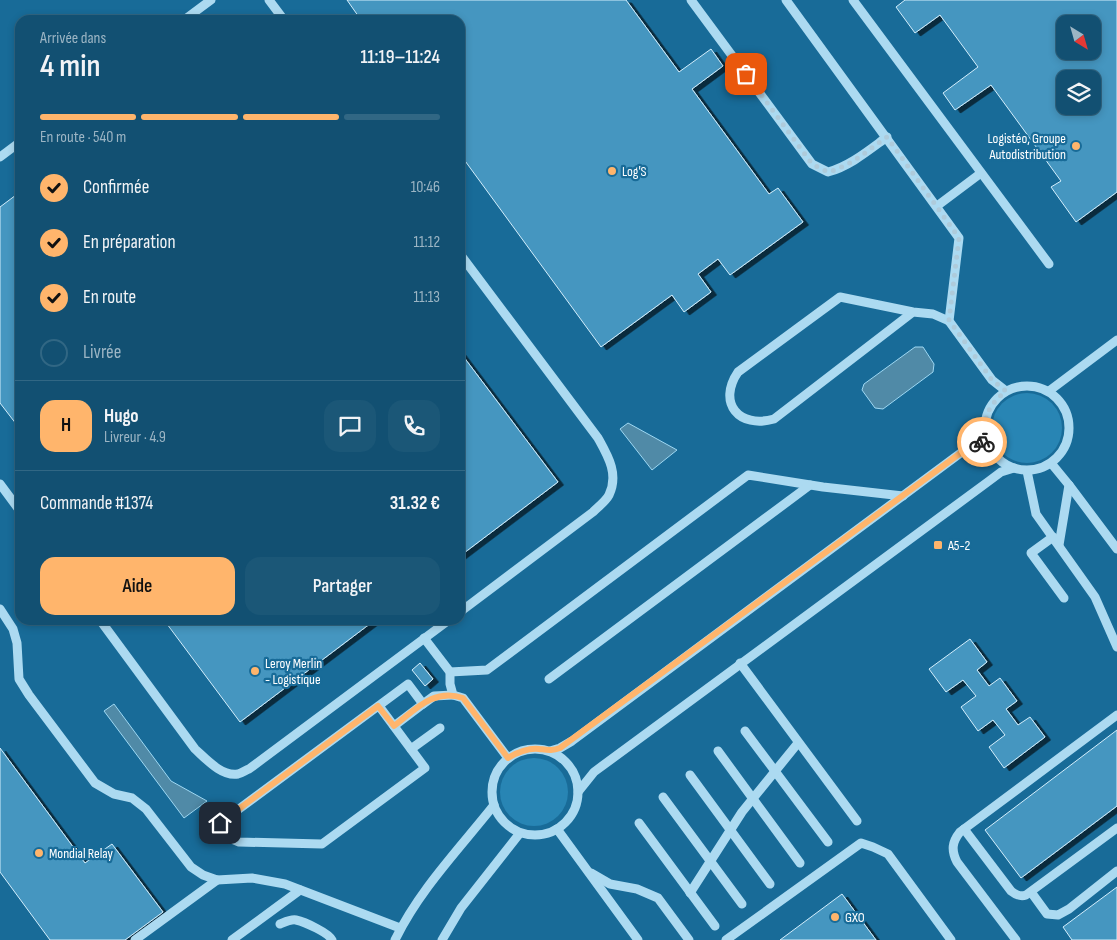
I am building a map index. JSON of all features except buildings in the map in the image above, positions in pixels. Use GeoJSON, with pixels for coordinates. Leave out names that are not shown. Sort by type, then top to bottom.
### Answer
{"type":"FeatureCollection","features":[{"type":"Feature","properties":{"kind":"street"},"geometry":{"type":"LineString","coordinates":[[191,15],[211,0]]}},
{"type":"Feature","properties":{"kind":"street"},"geometry":{"type":"LineString","coordinates":[[269,0],[280,15]]}},
{"type":"Feature","properties":{"kind":"street"},"geometry":{"type":"LineString","coordinates":[[691,0],[812,164],[828,172],[838,169],[887,137]]}},
{"type":"Feature","properties":{"kind":"street"},"geometry":{"type":"LineString","coordinates":[[786,0],[959,238],[949,320]]}},
{"type":"Feature","properties":{"kind":"street"},"geometry":{"type":"LineString","coordinates":[[853,0],[1049,264]]}},
{"type":"Feature","properties":{"kind":"street"},"geometry":{"type":"LineString","coordinates":[[0,157],[15,146]]}},
{"type":"Feature","properties":{"kind":"street"},"geometry":{"type":"LineString","coordinates":[[937,206],[981,172]]}},
{"type":"Feature","properties":{"kind":"street"},"geometry":{"type":"LineString","coordinates":[[465,261],[598,438],[610,460],[614,478],[609,496],[593,512],[465,608]]}},
{"type":"Feature","properties":{"kind":"street"},"geometry":{"type":"LineString","coordinates":[[913,312],[774,419],[762,423],[747,420],[735,411],[729,397],[730,382],[738,372],[840,297],[913,312],[934,314],[949,320],[992,380],[1006,391]]}},
{"type":"Feature","properties":{"kind":"street"},"geometry":{"type":"LineString","coordinates":[[1049,392],[1117,340]]}},
{"type":"Feature","properties":{"kind":"street"},"geometry":{"type":"LineString","coordinates":[[1020,386],[1035,386],[1049,392],[1060,400],[1067,413],[1070,427],[1068,441],[1061,453],[1051,463],[1039,469],[1014,468],[1002,462],[992,452],[986,440],[984,426],[988,412],[995,400],[1006,391],[1020,386]]}},
{"type":"Feature","properties":{"kind":"street"},"geometry":{"type":"LineString","coordinates":[[550,751],[572,741],[966,449],[986,440]]}},
{"type":"Feature","properties":{"kind":"street"},"geometry":{"type":"LineString","coordinates":[[1051,463],[1116,546]]}},
{"type":"Feature","properties":{"kind":"street"},"geometry":{"type":"LineString","coordinates":[[578,792],[594,772],[1001,472],[1014,468]]}},
{"type":"Feature","properties":{"kind":"street"},"geometry":{"type":"LineString","coordinates":[[1027,470],[1036,514],[1096,597],[1117,647]]}},
{"type":"Feature","properties":{"kind":"street"},"geometry":{"type":"LineString","coordinates":[[450,672],[487,670],[748,475],[810,485],[903,496]]}},
{"type":"Feature","properties":{"kind":"street"},"geometry":{"type":"LineString","coordinates":[[0,484],[15,504]]}},
{"type":"Feature","properties":{"kind":"street"},"geometry":{"type":"LineString","coordinates":[[549,679],[810,485]]}},
{"type":"Feature","properties":{"kind":"street"},"geometry":{"type":"LineString","coordinates":[[1059,545],[1069,485]]}},
{"type":"Feature","properties":{"kind":"street"},"geometry":{"type":"LineString","coordinates":[[1053,537],[1031,553],[1064,598]]}},
{"type":"Feature","properties":{"kind":"street"},"geometry":{"type":"LineString","coordinates":[[0,609],[13,629],[17,643],[19,679],[29,695],[95,783],[114,794],[132,798],[146,809],[190,867],[203,875],[217,880],[252,878],[285,884],[400,928]]}},
{"type":"Feature","properties":{"kind":"street"},"geometry":{"type":"LineString","coordinates":[[104,625],[195,749],[213,765],[229,773],[238,774],[249,769],[442,625]]}},
{"type":"Feature","properties":{"kind":"street"},"geometry":{"type":"LineString","coordinates":[[424,638],[450,672],[453,695]]}},
{"type":"Feature","properties":{"kind":"street"},"geometry":{"type":"LineString","coordinates":[[740,664],[857,821]]}},
{"type":"Feature","properties":{"kind":"street"},"geometry":{"type":"LineString","coordinates":[[378,706],[425,768],[322,844],[240,842],[232,839],[220,823],[225,820],[378,706],[408,684],[423,704]]}},
{"type":"Feature","properties":{"kind":"street"},"geometry":{"type":"LineString","coordinates":[[394,726],[434,696],[453,695],[463,698],[508,758]]}},
{"type":"Feature","properties":{"kind":"street"},"geometry":{"type":"LineString","coordinates":[[1016,940],[957,862],[953,849],[954,840],[964,829],[1117,714]]}},
{"type":"Feature","properties":{"kind":"street"},"geometry":{"type":"LineString","coordinates":[[411,749],[440,728]]}},
{"type":"Feature","properties":{"kind":"street"},"geometry":{"type":"LineString","coordinates":[[745,731],[828,842]]}},
{"type":"Feature","properties":{"kind":"street"},"geometry":{"type":"LineString","coordinates":[[690,893],[730,830],[798,742]]}},
{"type":"Feature","properties":{"kind":"street"},"geometry":{"type":"LineString","coordinates":[[528,749],[550,751],[562,758],[571,767],[576,779],[578,792],[576,807],[568,819],[557,829],[545,834],[532,835],[520,832],[508,826],[500,817],[494,805],[492,793],[493,779],[499,768],[517,752],[528,749]]}},
{"type":"Feature","properties":{"kind":"street"},"geometry":{"type":"LineString","coordinates":[[718,751],[752,800],[800,863]]}},
{"type":"Feature","properties":{"kind":"street"},"geometry":{"type":"LineString","coordinates":[[690,775],[770,884]]}},
{"type":"Feature","properties":{"kind":"street"},"geometry":{"type":"LineString","coordinates":[[663,797],[742,904]]}},
{"type":"Feature","properties":{"kind":"street"},"geometry":{"type":"LineString","coordinates":[[395,940],[400,928],[429,886],[494,805]]}},
{"type":"Feature","properties":{"kind":"street"},"geometry":{"type":"LineString","coordinates":[[639,823],[716,926]]}},
{"type":"Feature","properties":{"kind":"street"},"geometry":{"type":"LineString","coordinates":[[964,829],[1011,891],[1016,895],[1022,896],[1031,892],[1117,828]]}},
{"type":"Feature","properties":{"kind":"street"},"geometry":{"type":"LineString","coordinates":[[557,829],[638,940]]}},
{"type":"Feature","properties":{"kind":"street"},"geometry":{"type":"LineString","coordinates":[[442,940],[461,908],[520,832]]}},
{"type":"Feature","properties":{"kind":"street"},"geometry":{"type":"LineString","coordinates":[[726,940],[861,843],[888,854],[951,940]]}},
{"type":"Feature","properties":{"kind":"street"},"geometry":{"type":"LineString","coordinates":[[1031,892],[1047,914],[1058,914],[1117,871]]}},
{"type":"Feature","properties":{"kind":"street"},"geometry":{"type":"LineString","coordinates":[[588,872],[610,884],[637,889],[658,898],[689,940]]}},
{"type":"Feature","properties":{"kind":"street"},"geometry":{"type":"LineString","coordinates":[[135,940],[217,880]]}},
{"type":"Feature","properties":{"kind":"street"},"geometry":{"type":"LineString","coordinates":[[232,940],[300,890]]}},
{"type":"Feature","properties":{"kind":"street"},"geometry":{"type":"LineString","coordinates":[[280,924],[289,920],[296,920],[328,934],[332,940]]}},
{"type":"Feature","properties":{"kind":"shaded area"},"geometry":{"type":"Polygon","coordinates":[[[915,347],[923,347],[934,364],[933,372],[883,409],[875,408],[862,390],[864,384],[915,347]]]}},
{"type":"Feature","properties":{"kind":"shaded area"},"geometry":{"type":"Polygon","coordinates":[[[1027,393],[1040,396],[1052,403],[1059,415],[1062,428],[1059,441],[1052,453],[1040,460],[1027,463],[1014,460],[1002,453],[995,441],[992,428],[995,415],[1002,403],[1014,396],[1027,393]]]}},
{"type":"Feature","properties":{"kind":"shaded area"},"geometry":{"type":"Polygon","coordinates":[[[628,423],[677,450],[652,470],[620,429],[628,423]]]}},
{"type":"Feature","properties":{"kind":"shaded area"},"geometry":{"type":"Polygon","coordinates":[[[114,704],[171,781],[207,801],[184,818],[104,711],[114,704]]]}},
{"type":"Feature","properties":{"kind":"shaded area"},"geometry":{"type":"Polygon","coordinates":[[[527,758],[541,758],[553,763],[563,773],[568,785],[568,799],[563,811],[553,821],[541,826],[527,826],[515,821],[505,811],[500,799],[500,785],[505,773],[515,763],[527,758]]]}},
{"type":"Feature","properties":{"kind":"way so far"},"geometry":{"type":"LineString","coordinates":[[746,74],[812,164],[828,172],[838,169],[859,157],[887,137],[959,238],[949,320],[992,380],[1006,391],[995,400],[988,412],[984,426],[986,440],[982,442]]}},
{"type":"Feature","properties":{"kind":"place","name":"Logistéo, Groupe Autodistribution"},"geometry":{"type":"Point","coordinates":[1076,146]}},
{"type":"Feature","properties":{"kind":"place","name":"Log'S"},"geometry":{"type":"Point","coordinates":[612,171]}},
{"type":"Feature","properties":{"kind":"place","name":"A5-2"},"geometry":{"type":"Point","coordinates":[938,545]}},
{"type":"Feature","properties":{"kind":"place","name":"Leroy Merlin - Logistique"},"geometry":{"type":"Point","coordinates":[255,671]}},
{"type":"Feature","properties":{"kind":"place","name":"Mondial Relay"},"geometry":{"type":"Point","coordinates":[39,853]}},
{"type":"Feature","properties":{"kind":"place","name":"GXO"},"geometry":{"type":"Point","coordinates":[835,917]}},
{"type":"Feature","properties":{"kind":"route"},"geometry":{"type":"LineString","coordinates":[[220,823],[378,706],[394,726],[434,696],[453,695],[463,698],[508,758],[517,752],[528,749],[550,751],[560,748],[966,449],[982,442]]}}]}
